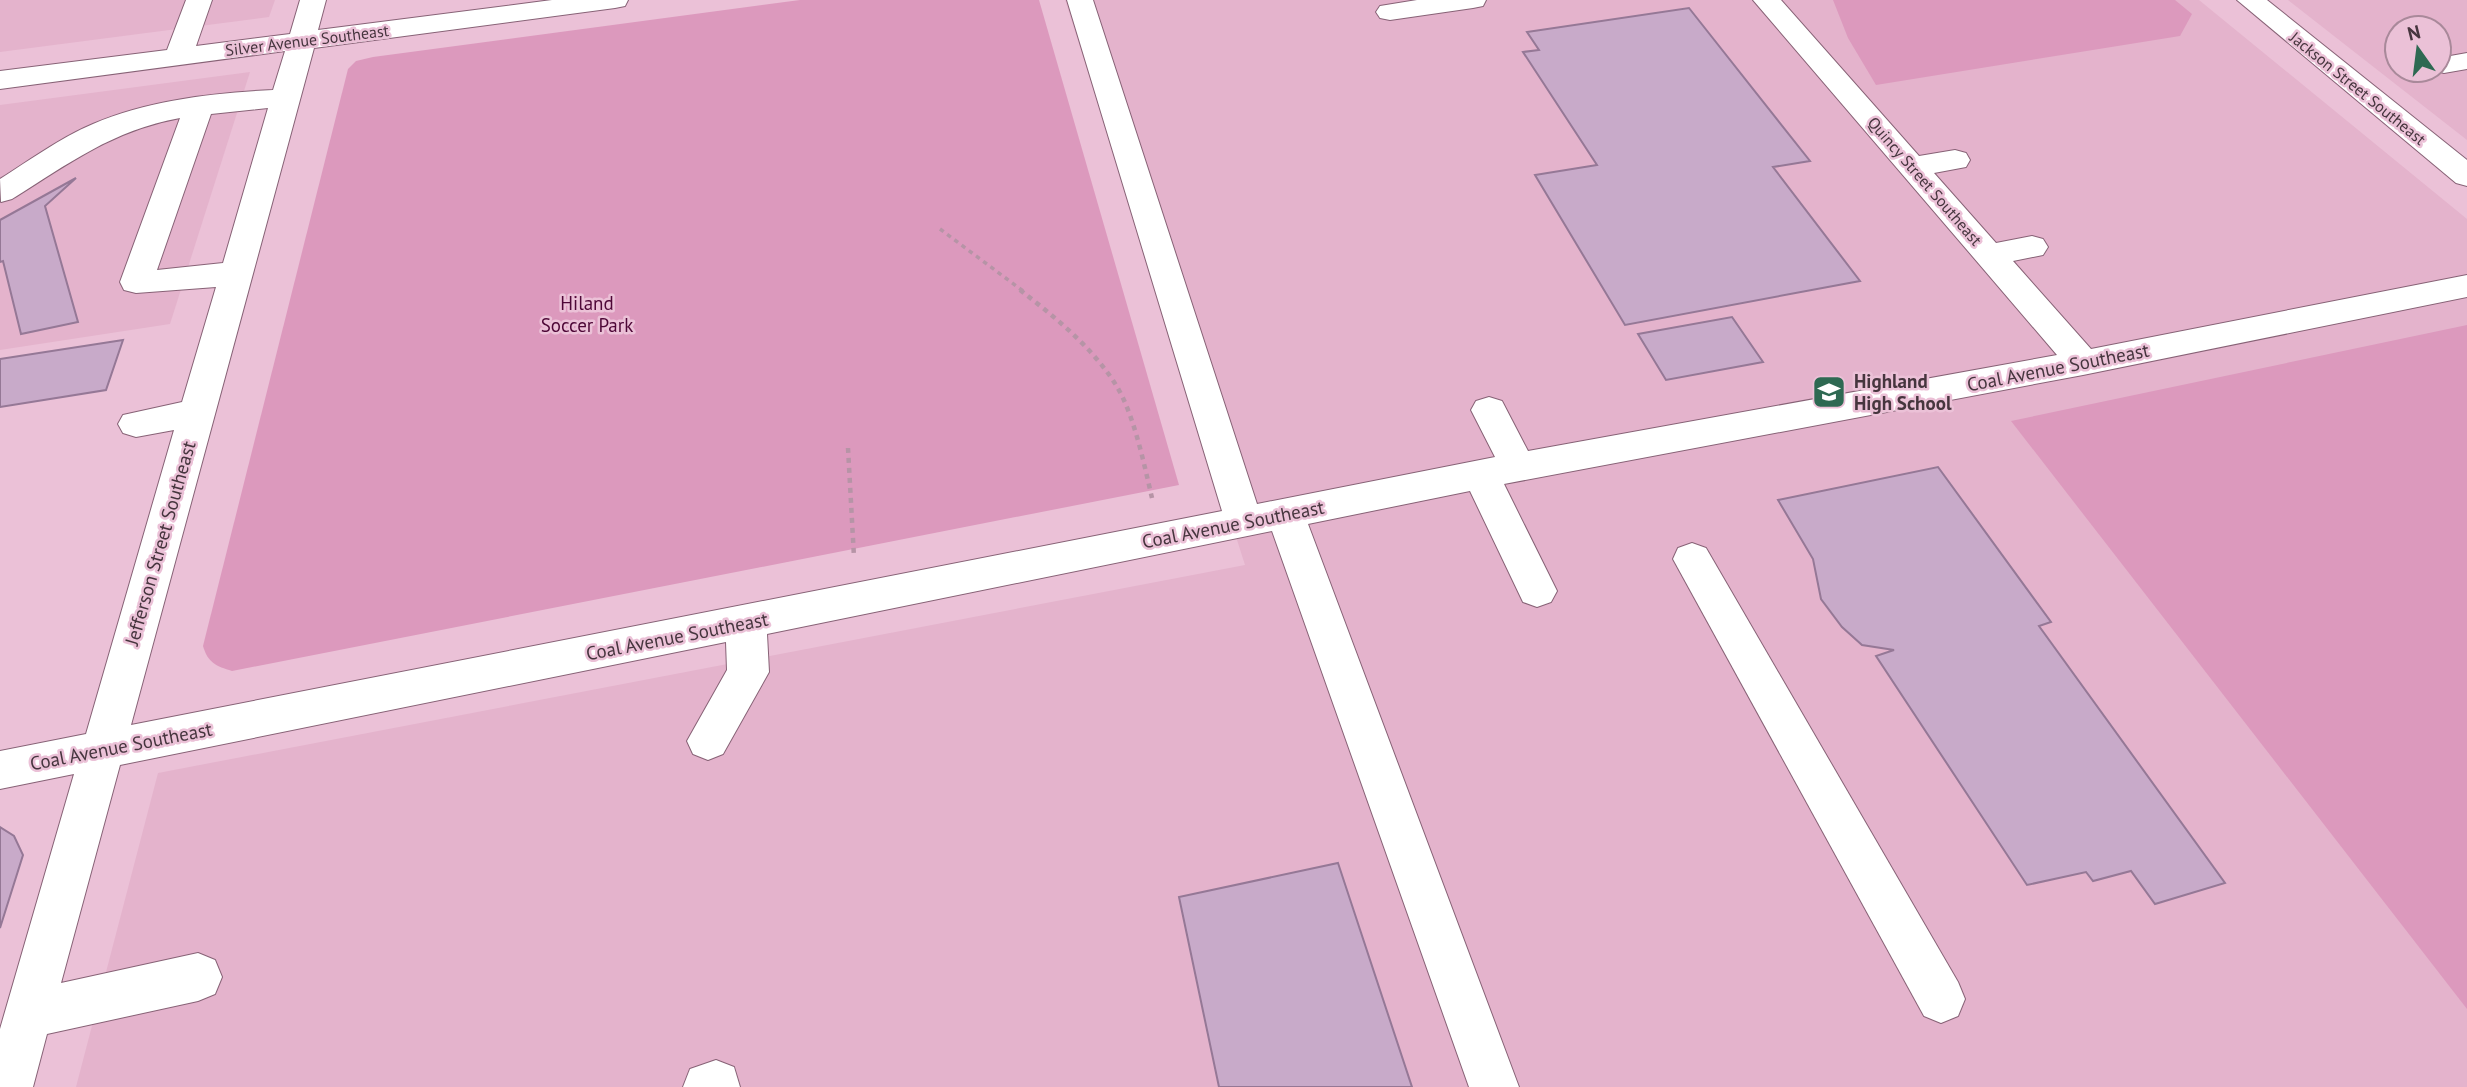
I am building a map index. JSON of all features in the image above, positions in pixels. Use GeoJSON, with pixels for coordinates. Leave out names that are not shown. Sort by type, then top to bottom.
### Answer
{"type":"FeatureCollection","features":[{"type":"Feature","properties":{"kind":"street"},"geometry":{"type":"LineString","coordinates":[[178,57],[200,0]]}},
{"type":"Feature","properties":{"kind":"street","name":"Jefferson Street Southeast"},"geometry":{"type":"LineString","coordinates":[[8,1087],[313,0]]}},
{"type":"Feature","properties":{"kind":"street","name":"Silver Avenue Southeast"},"geometry":{"type":"LineString","coordinates":[[0,80],[615,0]]}},
{"type":"Feature","properties":{"kind":"street"},"geometry":{"type":"LineString","coordinates":[[1080,0],[1265,518],[1494,1087]]}},
{"type":"Feature","properties":{"kind":"street"},"geometry":{"type":"LineString","coordinates":[[1390,12],[1473,0]]}},
{"type":"Feature","properties":{"kind":"street","name":"Quincy Street Southeast"},"geometry":{"type":"LineString","coordinates":[[1766,0],[2083,363]]}},
{"type":"Feature","properties":{"kind":"street","name":"Jackson Street Southeast"},"geometry":{"type":"LineString","coordinates":[[2250,0],[2467,176]]}},
{"type":"Feature","properties":{"kind":"street"},"geometry":{"type":"LineString","coordinates":[[1,192],[103,130],[149,117],[198,108],[286,97]]}},
{"type":"Feature","properties":{"kind":"street"},"geometry":{"type":"LineString","coordinates":[[198,108],[136,282],[194,279],[237,272]]}},
{"type":"Feature","properties":{"kind":"street"},"geometry":{"type":"LineString","coordinates":[[1913,167],[1955,160]]}},
{"type":"Feature","properties":{"kind":"street"},"geometry":{"type":"LineString","coordinates":[[1989,255],[2032,247]]}},
{"type":"Feature","properties":{"kind":"street","name":"Coal Avenue Southeast"},"geometry":{"type":"LineString","coordinates":[[0,770],[1481,474],[2083,363],[2467,286]]}},
{"type":"Feature","properties":{"kind":"street"},"geometry":{"type":"LineString","coordinates":[[1489,410],[1518,467]]}},
{"type":"Feature","properties":{"kind":"street"},"geometry":{"type":"LineString","coordinates":[[136,424],[196,414]]}},
{"type":"Feature","properties":{"kind":"street"},"geometry":{"type":"LineString","coordinates":[[1481,474],[1537,591]]}},
{"type":"Feature","properties":{"kind":"street"},"geometry":{"type":"LineString","coordinates":[[1692,559],[1941,999]]}},
{"type":"Feature","properties":{"kind":"street"},"geometry":{"type":"LineString","coordinates":[[708,741],[748,673],[746,622]]}},
{"type":"Feature","properties":{"kind":"street"},"geometry":{"type":"LineString","coordinates":[[28,1014],[198,977]]}},
{"type":"Feature","properties":{"kind":"path"},"geometry":{"type":"LineString","coordinates":[[940,229],[1053,318],[1089,350],[1118,388],[1152,499]]}},
{"type":"Feature","properties":{"kind":"path"},"geometry":{"type":"LineString","coordinates":[[848,448],[854,557]]}},
{"type":"Feature","properties":{"kind":"shaded area"},"geometry":{"type":"Polygon","coordinates":[[[0,0],[275,0],[269,17],[0,52],[0,0]]]}},
{"type":"Feature","properties":{"kind":"shaded area","name":"Highland High School"},"geometry":{"type":"Polygon","coordinates":[[[1065,0],[2199,0],[2467,219],[2467,1087],[76,1087],[158,773],[1245,565],[1065,0]]]}},
{"type":"Feature","properties":{"kind":"shaded area"},"geometry":{"type":"Polygon","coordinates":[[[2288,0],[2467,0],[2467,140],[2395,84],[2453,84],[2453,14],[2383,14],[2383,74],[2288,0]]]}},
{"type":"Feature","properties":{"kind":"shaded area"},"geometry":{"type":"Polygon","coordinates":[[[250,72],[170,324],[0,350],[0,105],[250,72]]]}},
{"type":"Feature","properties":{"kind":"green space","name":"Hiland Soccer Park"},"geometry":{"type":"Polygon","coordinates":[[[800,0],[1039,0],[1179,485],[232,671],[213,663],[203,646],[348,69],[356,61],[373,57],[800,0]]]}},
{"type":"Feature","properties":{"kind":"green space"},"geometry":{"type":"Polygon","coordinates":[[[1833,0],[2175,0],[2192,14],[2180,36],[1876,85],[1848,38],[1833,0]]]}},
{"type":"Feature","properties":{"kind":"green space"},"geometry":{"type":"Polygon","coordinates":[[[2467,325],[2467,1009],[2011,421],[2467,325]]]}},
{"type":"Feature","properties":{"kind":"building"},"geometry":{"type":"Polygon","coordinates":[[[1689,8],[1810,161],[1773,167],[1860,281],[1625,325],[1535,175],[1597,165],[1523,52],[1539,50],[1527,32],[1689,8]]]}},
{"type":"Feature","properties":{"kind":"building"},"geometry":{"type":"Polygon","coordinates":[[[76,178],[45,206],[78,322],[21,334],[3,261],[0,262],[0,220],[76,178]]]}},
{"type":"Feature","properties":{"kind":"building"},"geometry":{"type":"Polygon","coordinates":[[[1732,317],[1763,362],[1666,380],[1638,334],[1732,317]]]}},
{"type":"Feature","properties":{"kind":"building"},"geometry":{"type":"Polygon","coordinates":[[[123,340],[106,390],[0,407],[0,359],[123,340]]]}},
{"type":"Feature","properties":{"kind":"building"},"geometry":{"type":"Polygon","coordinates":[[[1938,467],[2051,622],[2039,626],[2225,883],[2155,904],[2131,871],[2093,881],[2086,872],[2027,885],[1876,656],[1894,650],[1862,645],[1842,627],[1821,599],[1813,559],[1778,500],[1938,467]]]}},
{"type":"Feature","properties":{"kind":"building"},"geometry":{"type":"Polygon","coordinates":[[[0,827],[14,836],[23,855],[0,928],[0,827]]]}},
{"type":"Feature","properties":{"kind":"building"},"geometry":{"type":"Polygon","coordinates":[[[1338,863],[1412,1087],[1219,1087],[1179,897],[1338,863]]]}},
{"type":"Feature","properties":{"kind":"place","name":"Highland High School"},"geometry":{"type":"Point","coordinates":[1829,392]}}]}
